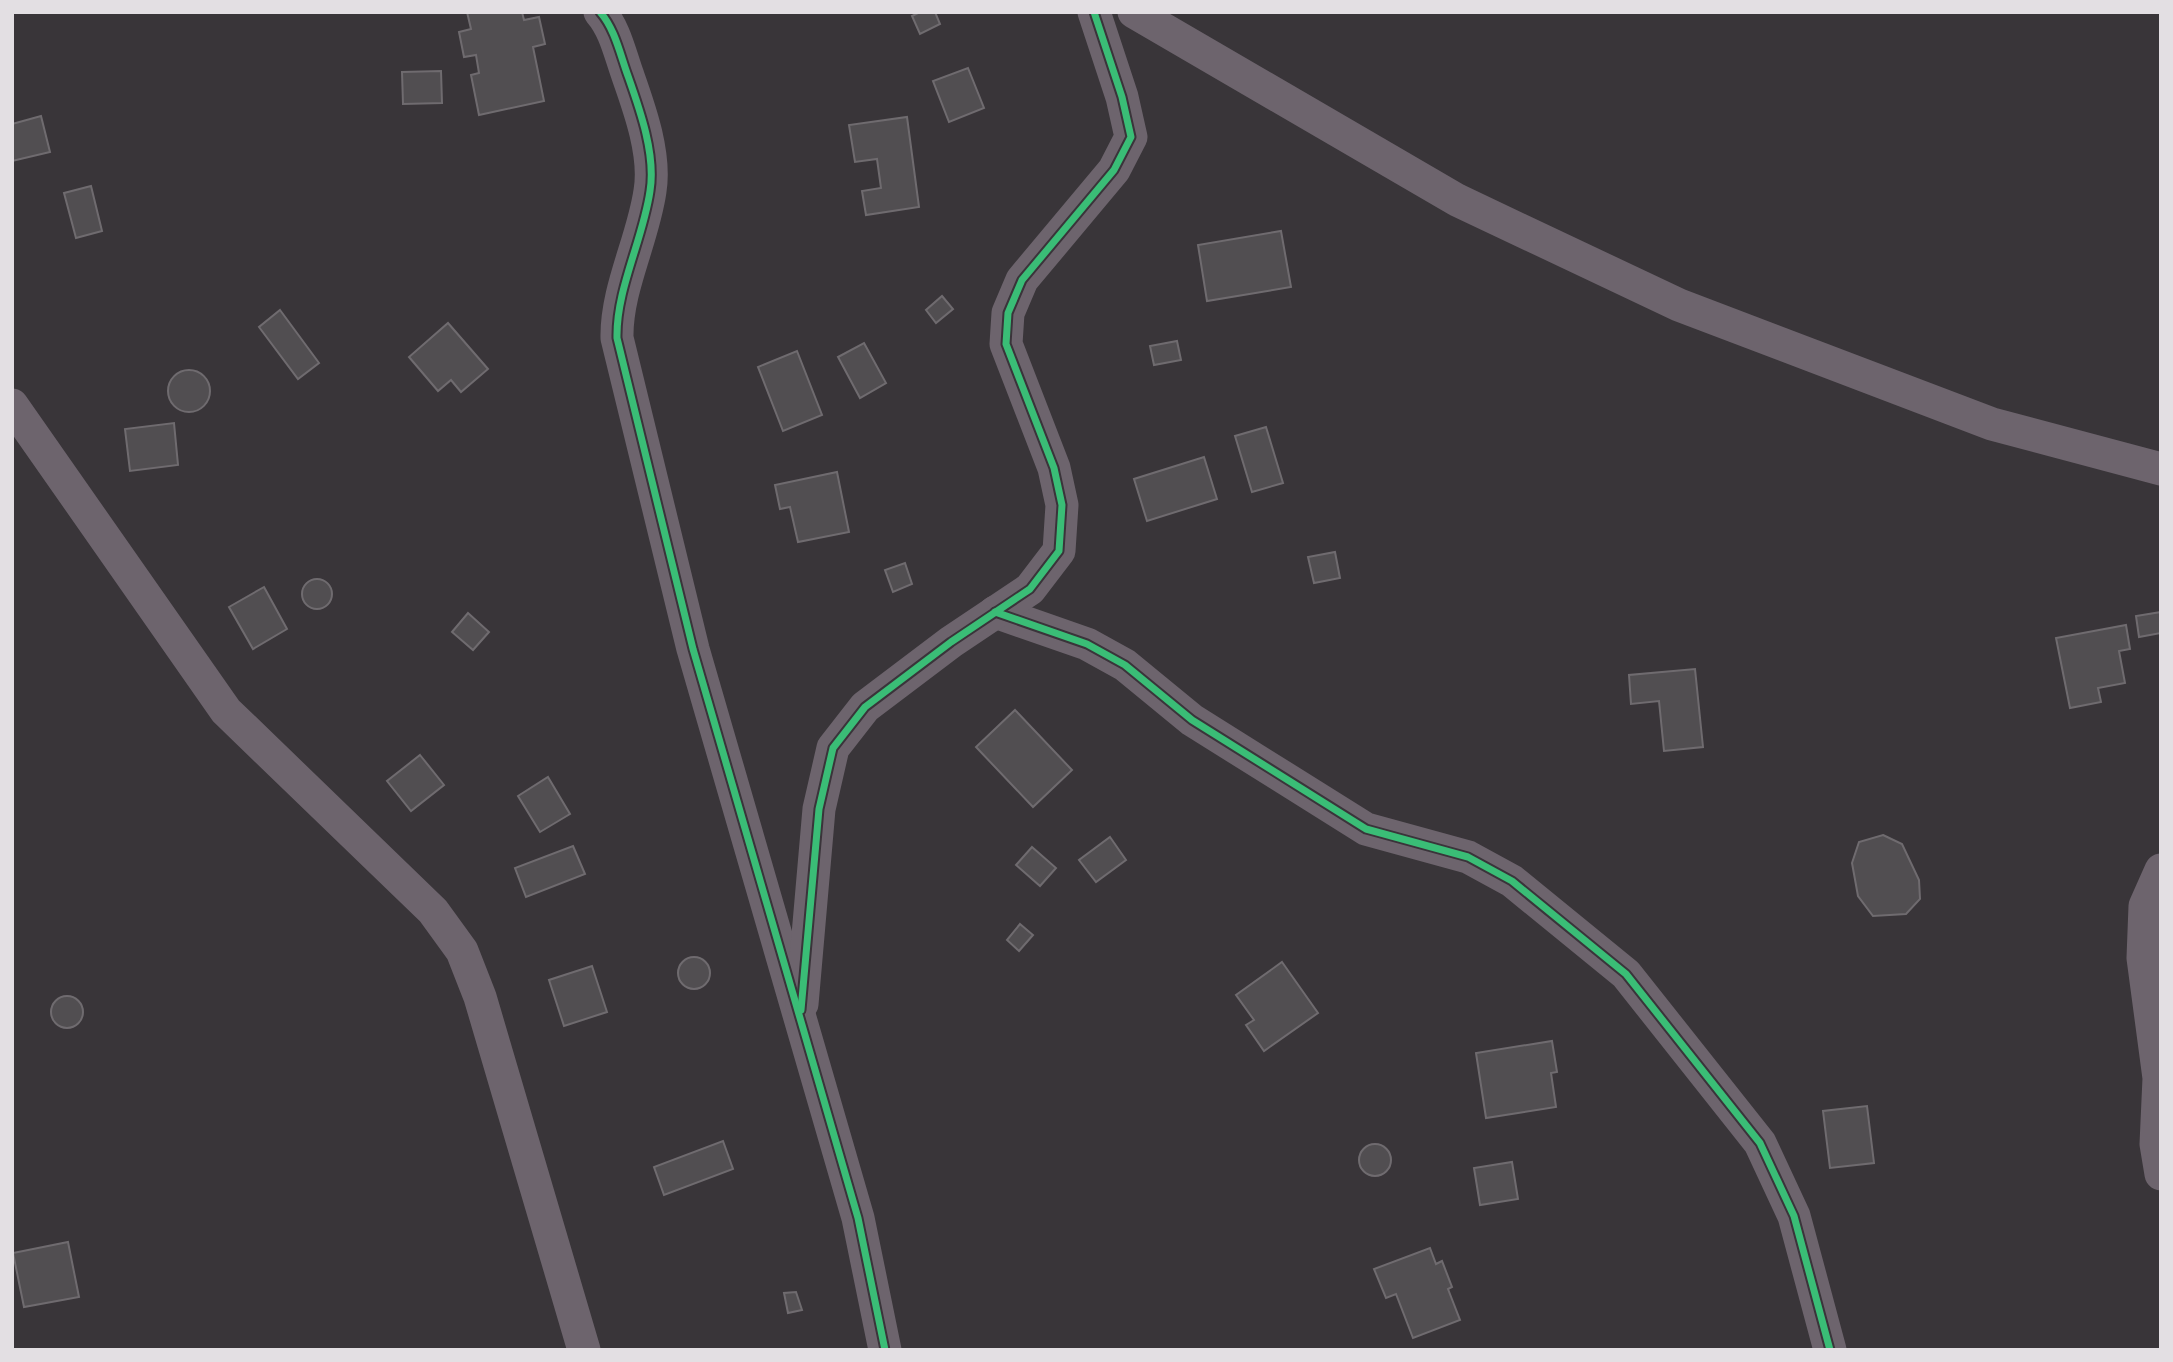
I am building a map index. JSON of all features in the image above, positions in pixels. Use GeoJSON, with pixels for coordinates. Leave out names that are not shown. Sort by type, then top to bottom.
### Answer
{"type":"FeatureCollection","features":[{"type":"Feature","properties":{"kind":"street"},"geometry":{"type":"LineString","coordinates":[[600,12],[608,21],[634,91],[648,145],[651,189],[616,316],[617,338],[692,649],[858,1217],[885,1350]]}},
{"type":"Feature","properties":{"kind":"street"},"geometry":{"type":"LineString","coordinates":[[800,1022],[819,808],[833,748],[865,707],[1030,589],[1059,551],[1062,505],[1054,468],[1006,344],[1008,313],[1022,280],[1114,170],[1131,137],[1122,97],[1094,12]]}},
{"type":"Feature","properties":{"kind":"street"},"geometry":{"type":"LineString","coordinates":[[1134,12],[1457,200],[1679,305],[1992,424],[2161,469]]}},
{"type":"Feature","properties":{"kind":"street"},"geometry":{"type":"LineString","coordinates":[[12,405],[226,711],[433,911],[462,951],[480,997],[584,1350]]}},
{"type":"Feature","properties":{"kind":"street"},"geometry":{"type":"LineString","coordinates":[[995,612],[1087,644],[1125,665],[1192,720],[1366,829],[1468,857],[1512,881],[1626,974],[1760,1143],[1794,1216],[1830,1350]]}},
{"type":"Feature","properties":{"kind":"street"},"geometry":{"type":"LineString","coordinates":[[2161,870],[2145,905],[2143,958],[2159,1078],[2156,1144],[2161,1174]]}},
{"type":"Feature","properties":{"kind":"building"},"geometry":{"type":"Polygon","coordinates":[[[467,12],[522,12],[524,20],[539,17],[545,44],[533,47],[544,101],[479,115],[471,75],[479,73],[476,55],[464,57],[459,32],[471,29],[467,12]]]}},
{"type":"Feature","properties":{"kind":"building"},"geometry":{"type":"Polygon","coordinates":[[[920,12],[935,12],[940,24],[920,34],[912,16],[920,12]]]}},
{"type":"Feature","properties":{"kind":"building"},"geometry":{"type":"Polygon","coordinates":[[[968,68],[984,108],[949,122],[933,81],[968,68]]]}},
{"type":"Feature","properties":{"kind":"building"},"geometry":{"type":"Polygon","coordinates":[[[441,71],[442,103],[403,104],[402,72],[441,71]]]}},
{"type":"Feature","properties":{"kind":"building"},"geometry":{"type":"Polygon","coordinates":[[[41,116],[50,152],[12,161],[12,124],[41,116]]]}},
{"type":"Feature","properties":{"kind":"building"},"geometry":{"type":"Polygon","coordinates":[[[907,117],[919,207],[866,215],[862,191],[881,188],[877,159],[855,162],[849,125],[907,117]]]}},
{"type":"Feature","properties":{"kind":"building"},"geometry":{"type":"Polygon","coordinates":[[[91,186],[102,231],[76,238],[64,193],[91,186]]]}},
{"type":"Feature","properties":{"kind":"building"},"geometry":{"type":"Polygon","coordinates":[[[1281,231],[1291,287],[1207,301],[1198,245],[1281,231]]]}},
{"type":"Feature","properties":{"kind":"building"},"geometry":{"type":"Polygon","coordinates":[[[942,296],[953,309],[936,323],[926,310],[942,296]]]}},
{"type":"Feature","properties":{"kind":"building"},"geometry":{"type":"Polygon","coordinates":[[[280,310],[319,363],[298,379],[259,327],[280,310]]]}},
{"type":"Feature","properties":{"kind":"building"},"geometry":{"type":"Polygon","coordinates":[[[448,323],[488,369],[461,392],[451,380],[438,391],[409,357],[448,323]]]}},
{"type":"Feature","properties":{"kind":"building"},"geometry":{"type":"Polygon","coordinates":[[[1177,341],[1181,360],[1154,365],[1150,346],[1177,341]]]}},
{"type":"Feature","properties":{"kind":"building"},"geometry":{"type":"Polygon","coordinates":[[[864,343],[886,383],[860,398],[838,357],[864,343]]]}},
{"type":"Feature","properties":{"kind":"building"},"geometry":{"type":"Polygon","coordinates":[[[797,351],[822,415],[783,431],[758,367],[797,351]]]}},
{"type":"Feature","properties":{"kind":"building"},"geometry":{"type":"Polygon","coordinates":[[[189,370],[204,376],[210,391],[204,406],[189,412],[174,406],[168,391],[174,376],[189,370]]]}},
{"type":"Feature","properties":{"kind":"building"},"geometry":{"type":"Polygon","coordinates":[[[174,423],[178,465],[130,471],[125,429],[174,423]]]}},
{"type":"Feature","properties":{"kind":"building"},"geometry":{"type":"Polygon","coordinates":[[[1266,427],[1283,483],[1252,492],[1235,436],[1266,427]]]}},
{"type":"Feature","properties":{"kind":"building"},"geometry":{"type":"Polygon","coordinates":[[[1204,457],[1217,499],[1147,521],[1134,479],[1204,457]]]}},
{"type":"Feature","properties":{"kind":"building"},"geometry":{"type":"Polygon","coordinates":[[[837,472],[849,532],[798,542],[790,507],[780,509],[775,485],[837,472]]]}},
{"type":"Feature","properties":{"kind":"building"},"geometry":{"type":"Polygon","coordinates":[[[1335,552],[1340,578],[1314,583],[1308,557],[1335,552]]]}},
{"type":"Feature","properties":{"kind":"building"},"geometry":{"type":"Polygon","coordinates":[[[905,563],[912,584],[893,592],[885,570],[905,563]]]}},
{"type":"Feature","properties":{"kind":"building"},"geometry":{"type":"Polygon","coordinates":[[[317,579],[327,584],[332,594],[327,604],[317,609],[307,604],[302,594],[307,584],[317,579]]]}},
{"type":"Feature","properties":{"kind":"building"},"geometry":{"type":"Polygon","coordinates":[[[264,587],[287,629],[253,649],[229,607],[264,587]]]}},
{"type":"Feature","properties":{"kind":"building"},"geometry":{"type":"Polygon","coordinates":[[[2161,612],[2161,633],[2139,637],[2136,616],[2161,612]]]}},
{"type":"Feature","properties":{"kind":"building"},"geometry":{"type":"Polygon","coordinates":[[[468,613],[489,632],[473,650],[452,632],[468,613]]]}},
{"type":"Feature","properties":{"kind":"building"},"geometry":{"type":"Polygon","coordinates":[[[2126,625],[2130,649],[2119,651],[2125,683],[2098,688],[2101,702],[2070,708],[2056,638],[2126,625]]]}},
{"type":"Feature","properties":{"kind":"building"},"geometry":{"type":"Polygon","coordinates":[[[1695,669],[1703,747],[1664,751],[1659,701],[1631,704],[1629,675],[1695,669]]]}},
{"type":"Feature","properties":{"kind":"building"},"geometry":{"type":"Polygon","coordinates":[[[1015,710],[1072,770],[1033,807],[976,747],[1015,710]]]}},
{"type":"Feature","properties":{"kind":"building"},"geometry":{"type":"Polygon","coordinates":[[[420,755],[444,785],[411,811],[387,781],[420,755]]]}},
{"type":"Feature","properties":{"kind":"building"},"geometry":{"type":"Polygon","coordinates":[[[548,777],[570,814],[540,832],[518,796],[548,777]]]}},
{"type":"Feature","properties":{"kind":"building"},"geometry":{"type":"Polygon","coordinates":[[[1883,835],[1902,844],[1919,880],[1920,899],[1906,914],[1873,916],[1858,896],[1852,863],[1859,842],[1883,835]]]}},
{"type":"Feature","properties":{"kind":"building"},"geometry":{"type":"Polygon","coordinates":[[[1110,837],[1126,860],[1096,882],[1079,860],[1110,837]]]}},
{"type":"Feature","properties":{"kind":"building"},"geometry":{"type":"Polygon","coordinates":[[[573,846],[585,874],[526,897],[515,868],[573,846]]]}},
{"type":"Feature","properties":{"kind":"building"},"geometry":{"type":"Polygon","coordinates":[[[1032,847],[1056,868],[1040,886],[1016,865],[1032,847]]]}},
{"type":"Feature","properties":{"kind":"building"},"geometry":{"type":"Polygon","coordinates":[[[1020,924],[1033,935],[1019,951],[1007,940],[1020,924]]]}},
{"type":"Feature","properties":{"kind":"building"},"geometry":{"type":"Polygon","coordinates":[[[694,957],[705,962],[710,973],[705,984],[694,989],[683,984],[678,973],[683,962],[694,957]]]}},
{"type":"Feature","properties":{"kind":"building"},"geometry":{"type":"Polygon","coordinates":[[[1282,962],[1318,1013],[1264,1051],[1246,1025],[1254,1020],[1236,995],[1282,962]]]}},
{"type":"Feature","properties":{"kind":"building"},"geometry":{"type":"Polygon","coordinates":[[[592,966],[607,1012],[564,1026],[549,980],[592,966]]]}},
{"type":"Feature","properties":{"kind":"building"},"geometry":{"type":"Polygon","coordinates":[[[67,996],[78,1001],[83,1012],[78,1023],[67,1028],[56,1023],[51,1012],[56,1001],[67,996]]]}},
{"type":"Feature","properties":{"kind":"building"},"geometry":{"type":"Polygon","coordinates":[[[1552,1041],[1557,1072],[1551,1073],[1556,1107],[1486,1118],[1476,1053],[1552,1041]]]}},
{"type":"Feature","properties":{"kind":"building"},"geometry":{"type":"Polygon","coordinates":[[[1867,1106],[1874,1163],[1830,1168],[1823,1111],[1867,1106]]]}},
{"type":"Feature","properties":{"kind":"building"},"geometry":{"type":"Polygon","coordinates":[[[723,1141],[733,1169],[664,1195],[654,1167],[723,1141]]]}},
{"type":"Feature","properties":{"kind":"building"},"geometry":{"type":"Polygon","coordinates":[[[1375,1144],[1386,1149],[1391,1160],[1386,1171],[1375,1176],[1364,1171],[1359,1160],[1364,1149],[1375,1144]]]}},
{"type":"Feature","properties":{"kind":"building"},"geometry":{"type":"Polygon","coordinates":[[[1512,1162],[1518,1199],[1480,1205],[1474,1168],[1512,1162]]]}},
{"type":"Feature","properties":{"kind":"building"},"geometry":{"type":"Polygon","coordinates":[[[68,1242],[79,1297],[24,1307],[13,1253],[68,1242]]]}},
{"type":"Feature","properties":{"kind":"building"},"geometry":{"type":"Polygon","coordinates":[[[1430,1248],[1436,1264],[1442,1261],[1452,1287],[1448,1289],[1460,1320],[1413,1338],[1396,1294],[1386,1298],[1374,1269],[1430,1248]]]}},
{"type":"Feature","properties":{"kind":"building"},"geometry":{"type":"Polygon","coordinates":[[[796,1292],[802,1310],[788,1313],[784,1293],[796,1292]]]}},
{"type":"Feature","properties":{"kind":"cycle path"},"geometry":{"type":"LineString","coordinates":[[600,12],[613,34],[633,89],[646,133],[651,163],[647,209],[625,283],[617,338],[693,649],[858,1218],[885,1350]]}},
{"type":"Feature","properties":{"kind":"cycle path"},"geometry":{"type":"LineString","coordinates":[[801,1010],[819,809],[833,748],[865,707],[951,642],[1030,589],[1059,551],[1062,505],[1054,468],[1006,344],[1008,313],[1022,280],[1114,170],[1131,137],[1122,97],[1094,12]]}},
{"type":"Feature","properties":{"kind":"cycle path"},"geometry":{"type":"LineString","coordinates":[[995,612],[1087,644],[1125,665],[1192,720],[1366,829],[1468,857],[1512,881],[1626,974],[1760,1143],[1794,1216],[1830,1350]]}}]}
